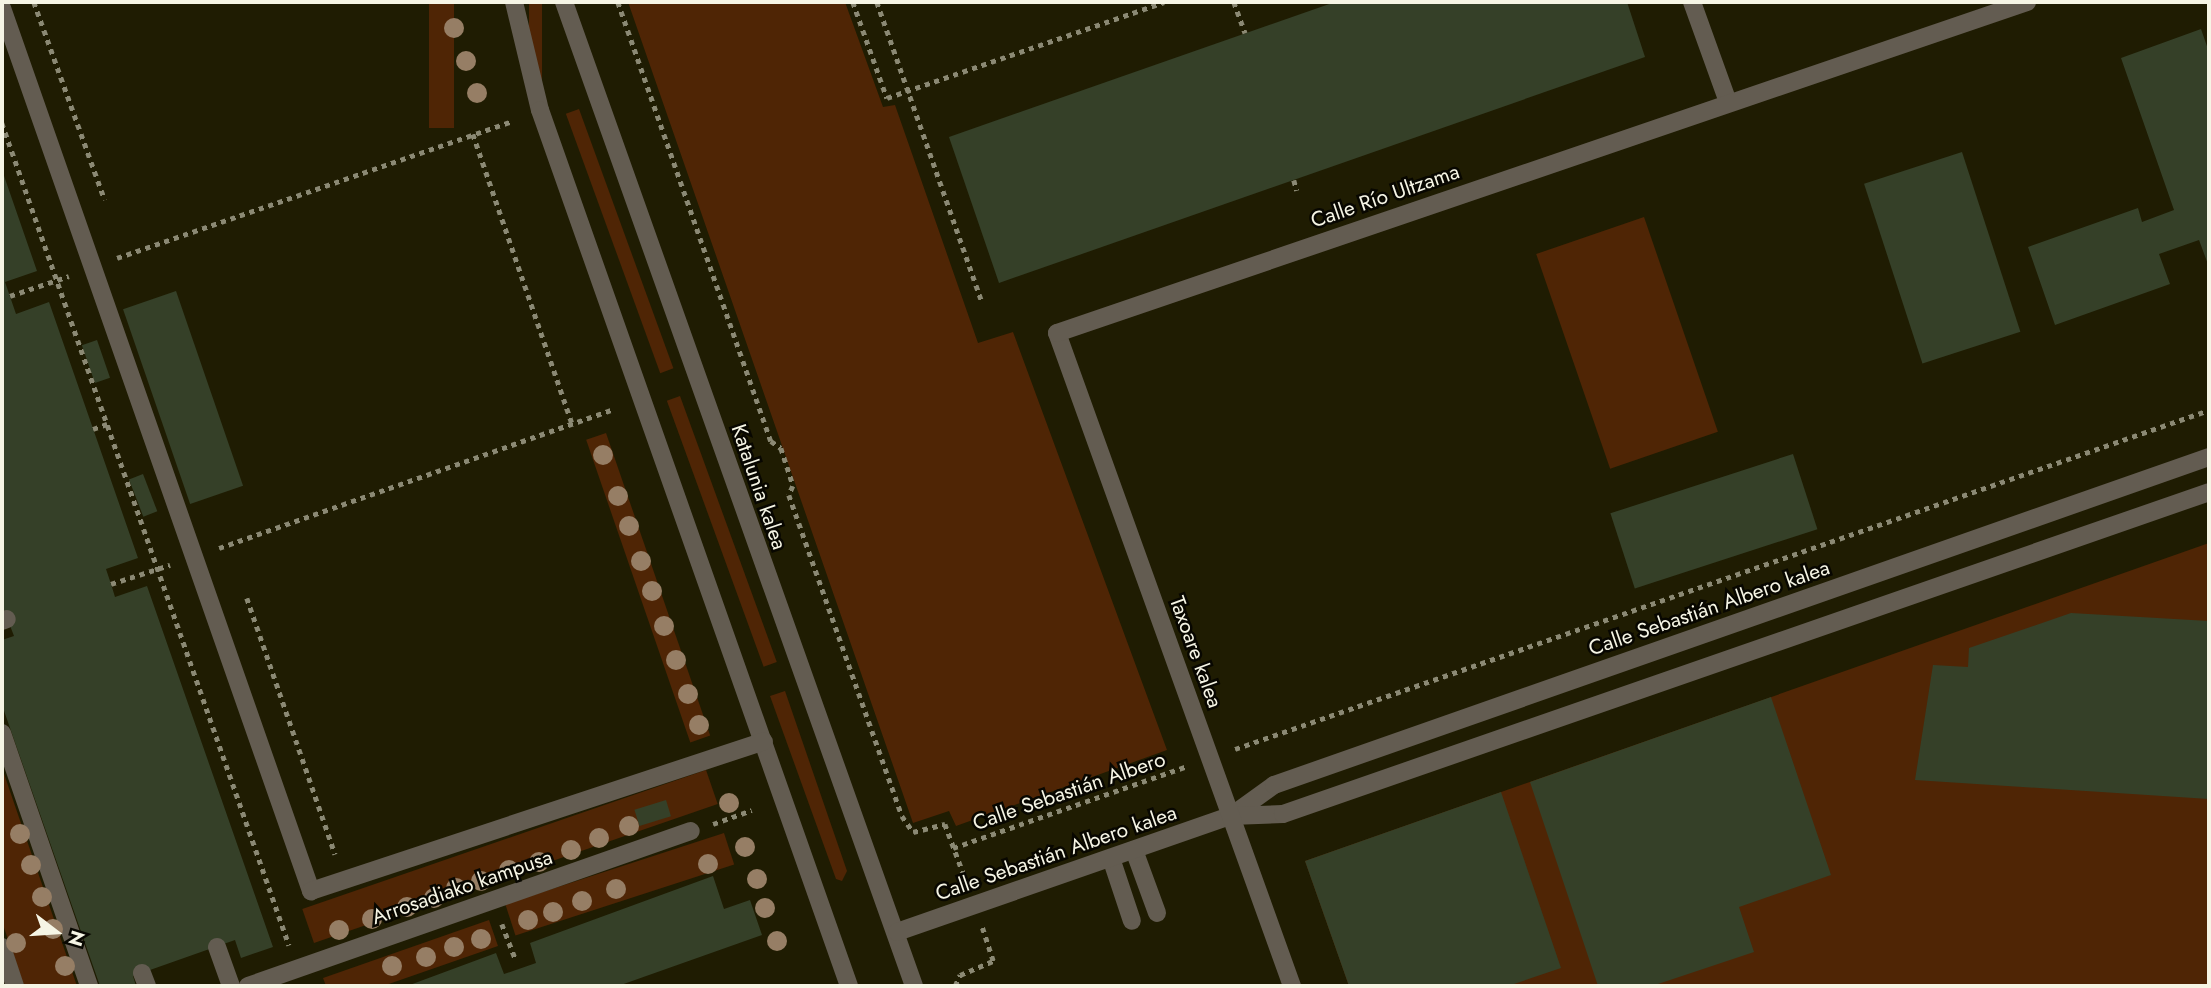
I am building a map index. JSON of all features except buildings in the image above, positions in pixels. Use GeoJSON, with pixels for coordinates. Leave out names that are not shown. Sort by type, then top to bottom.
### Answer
{"type":"FeatureCollection","features":[{"type":"Feature","properties":{"kind":"street"},"geometry":{"type":"LineString","coordinates":[[514,2],[540,110],[849,986]]}},
{"type":"Feature","properties":{"kind":"street","name":"Katalunia kalea"},"geometry":{"type":"LineString","coordinates":[[564,2],[794,656],[897,932],[914,986]]}},
{"type":"Feature","properties":{"kind":"street"},"geometry":{"type":"LineString","coordinates":[[1692,2],[1728,102]]}},
{"type":"Feature","properties":{"kind":"street","name":"Calle Río Ultzama"},"geometry":{"type":"LineString","coordinates":[[1058,333],[2027,2]]}},
{"type":"Feature","properties":{"kind":"street"},"geometry":{"type":"LineString","coordinates":[[2,8],[124,337],[311,891],[764,741]]}},
{"type":"Feature","properties":{"kind":"street","name":"Taxoare kalea"},"geometry":{"type":"LineString","coordinates":[[1058,333],[1292,986]]}},
{"type":"Feature","properties":{"kind":"street","name":"Calle Sebastián Albero kalea"},"geometry":{"type":"LineString","coordinates":[[1231,816],[1273,785],[2209,457]]}},
{"type":"Feature","properties":{"kind":"street","name":"Calle Sebastián Albero kalea"},"geometry":{"type":"LineString","coordinates":[[897,932],[1231,816],[1283,814],[2209,492]]}},
{"type":"Feature","properties":{"kind":"street"},"geometry":{"type":"LineString","coordinates":[[2,733],[89,986]]}},
{"type":"Feature","properties":{"kind":"street","name":"Arrosadiako kampusa"},"geometry":{"type":"LineString","coordinates":[[248,986],[691,831]]}},
{"type":"Feature","properties":{"kind":"street"},"geometry":{"type":"LineString","coordinates":[[1134,850],[1157,913]]}},
{"type":"Feature","properties":{"kind":"street"},"geometry":{"type":"LineString","coordinates":[[1111,858],[1132,921]]}},
{"type":"Feature","properties":{"kind":"street"},"geometry":{"type":"LineString","coordinates":[[2,947],[15,986]]}},
{"type":"Feature","properties":{"kind":"street"},"geometry":{"type":"LineString","coordinates":[[217,947],[231,986]]}},
{"type":"Feature","properties":{"kind":"path"},"geometry":{"type":"LineString","coordinates":[[34,2],[105,200]]}},
{"type":"Feature","properties":{"kind":"path","name":"Katalunia kalea"},"geometry":{"type":"LineString","coordinates":[[618,2],[771,441],[780,448],[793,486],[789,495],[902,816],[913,832],[945,824],[963,873]]}},
{"type":"Feature","properties":{"kind":"path"},"geometry":{"type":"LineString","coordinates":[[853,2],[887,98],[1164,2]]}},
{"type":"Feature","properties":{"kind":"path"},"geometry":{"type":"LineString","coordinates":[[877,2],[982,301]]}},
{"type":"Feature","properties":{"kind":"path"},"geometry":{"type":"LineString","coordinates":[[1234,2],[1245,33]]}},
{"type":"Feature","properties":{"kind":"path"},"geometry":{"type":"LineString","coordinates":[[116,259],[510,122]]}},
{"type":"Feature","properties":{"kind":"path"},"geometry":{"type":"LineString","coordinates":[[2,123],[297,969]]}},
{"type":"Feature","properties":{"kind":"path"},"geometry":{"type":"LineString","coordinates":[[473,134],[572,423]]}},
{"type":"Feature","properties":{"kind":"path"},"geometry":{"type":"LineString","coordinates":[[1294,180],[1297,191]]}},
{"type":"Feature","properties":{"kind":"path"},"geometry":{"type":"LineString","coordinates":[[10,296],[74,274]]}},
{"type":"Feature","properties":{"kind":"path"},"geometry":{"type":"LineString","coordinates":[[215,550],[611,410]]}},
{"type":"Feature","properties":{"kind":"path","name":"Calle Sebastián Albero kalea"},"geometry":{"type":"LineString","coordinates":[[1223,754],[2209,410]]}},
{"type":"Feature","properties":{"kind":"path"},"geometry":{"type":"LineString","coordinates":[[93,429],[107,424]]}},
{"type":"Feature","properties":{"kind":"path"},"geometry":{"type":"LineString","coordinates":[[111,584],[175,564]]}},
{"type":"Feature","properties":{"kind":"path"},"geometry":{"type":"LineString","coordinates":[[247,598],[335,855]]}},
{"type":"Feature","properties":{"kind":"path","name":"Calle Sebastián Albero"},"geometry":{"type":"LineString","coordinates":[[953,848],[1195,763]]}},
{"type":"Feature","properties":{"kind":"path"},"geometry":{"type":"LineString","coordinates":[[722,821],[752,810]]}},
{"type":"Feature","properties":{"kind":"path"},"geometry":{"type":"LineString","coordinates":[[493,900],[516,960]]}},
{"type":"Feature","properties":{"kind":"path"},"geometry":{"type":"LineString","coordinates":[[955,986],[960,975],[993,961],[981,924]]}},
{"type":"Feature","properties":{"kind":"shaded area"},"geometry":{"type":"Polygon","coordinates":[[[429,2],[454,2],[454,128],[429,128],[429,2]]]}},
{"type":"Feature","properties":{"kind":"shaded area"},"geometry":{"type":"Polygon","coordinates":[[[529,2],[542,2],[542,96],[529,96],[529,2]]]}},
{"type":"Feature","properties":{"kind":"shaded area"},"geometry":{"type":"Polygon","coordinates":[[[628,2],[845,2],[883,107],[895,105],[978,343],[1013,332],[1167,750],[956,826],[949,811],[913,823],[628,2]]]}},
{"type":"Feature","properties":{"kind":"shaded area"},"geometry":{"type":"Polygon","coordinates":[[[579,109],[673,368],[660,373],[566,114],[579,109]]]}},
{"type":"Feature","properties":{"kind":"shaded area"},"geometry":{"type":"Polygon","coordinates":[[[1644,217],[1718,432],[1610,469],[1536,254],[1644,217]]]}},
{"type":"Feature","properties":{"kind":"shaded area"},"geometry":{"type":"Polygon","coordinates":[[[680,396],[777,662],[764,667],[667,401],[680,396]]]}},
{"type":"Feature","properties":{"kind":"shaded area"},"geometry":{"type":"Polygon","coordinates":[[[606,433],[710,736],[690,742],[586,440],[606,433]]]}},
{"type":"Feature","properties":{"kind":"shaded area"},"geometry":{"type":"Polygon","coordinates":[[[2209,543],[2209,986],[1349,986],[1305,861],[2209,543]]]}},
{"type":"Feature","properties":{"kind":"shaded area"},"geometry":{"type":"Polygon","coordinates":[[[785,691],[847,871],[842,881],[836,879],[770,696],[785,691]]]}},
{"type":"Feature","properties":{"kind":"shaded area"},"geometry":{"type":"Polygon","coordinates":[[[2,768],[77,986],[24,986],[2,922],[2,768]]]}},
{"type":"Feature","properties":{"kind":"shaded area"},"geometry":{"type":"Polygon","coordinates":[[[706,770],[718,804],[314,943],[302,909],[706,770]]]}},
{"type":"Feature","properties":{"kind":"shaded area"},"geometry":{"type":"Polygon","coordinates":[[[724,833],[734,864],[515,935],[505,904],[724,833]]]}},
{"type":"Feature","properties":{"kind":"shaded area"},"geometry":{"type":"Polygon","coordinates":[[[489,920],[498,946],[383,986],[326,986],[323,978],[489,920]]]}}]}
